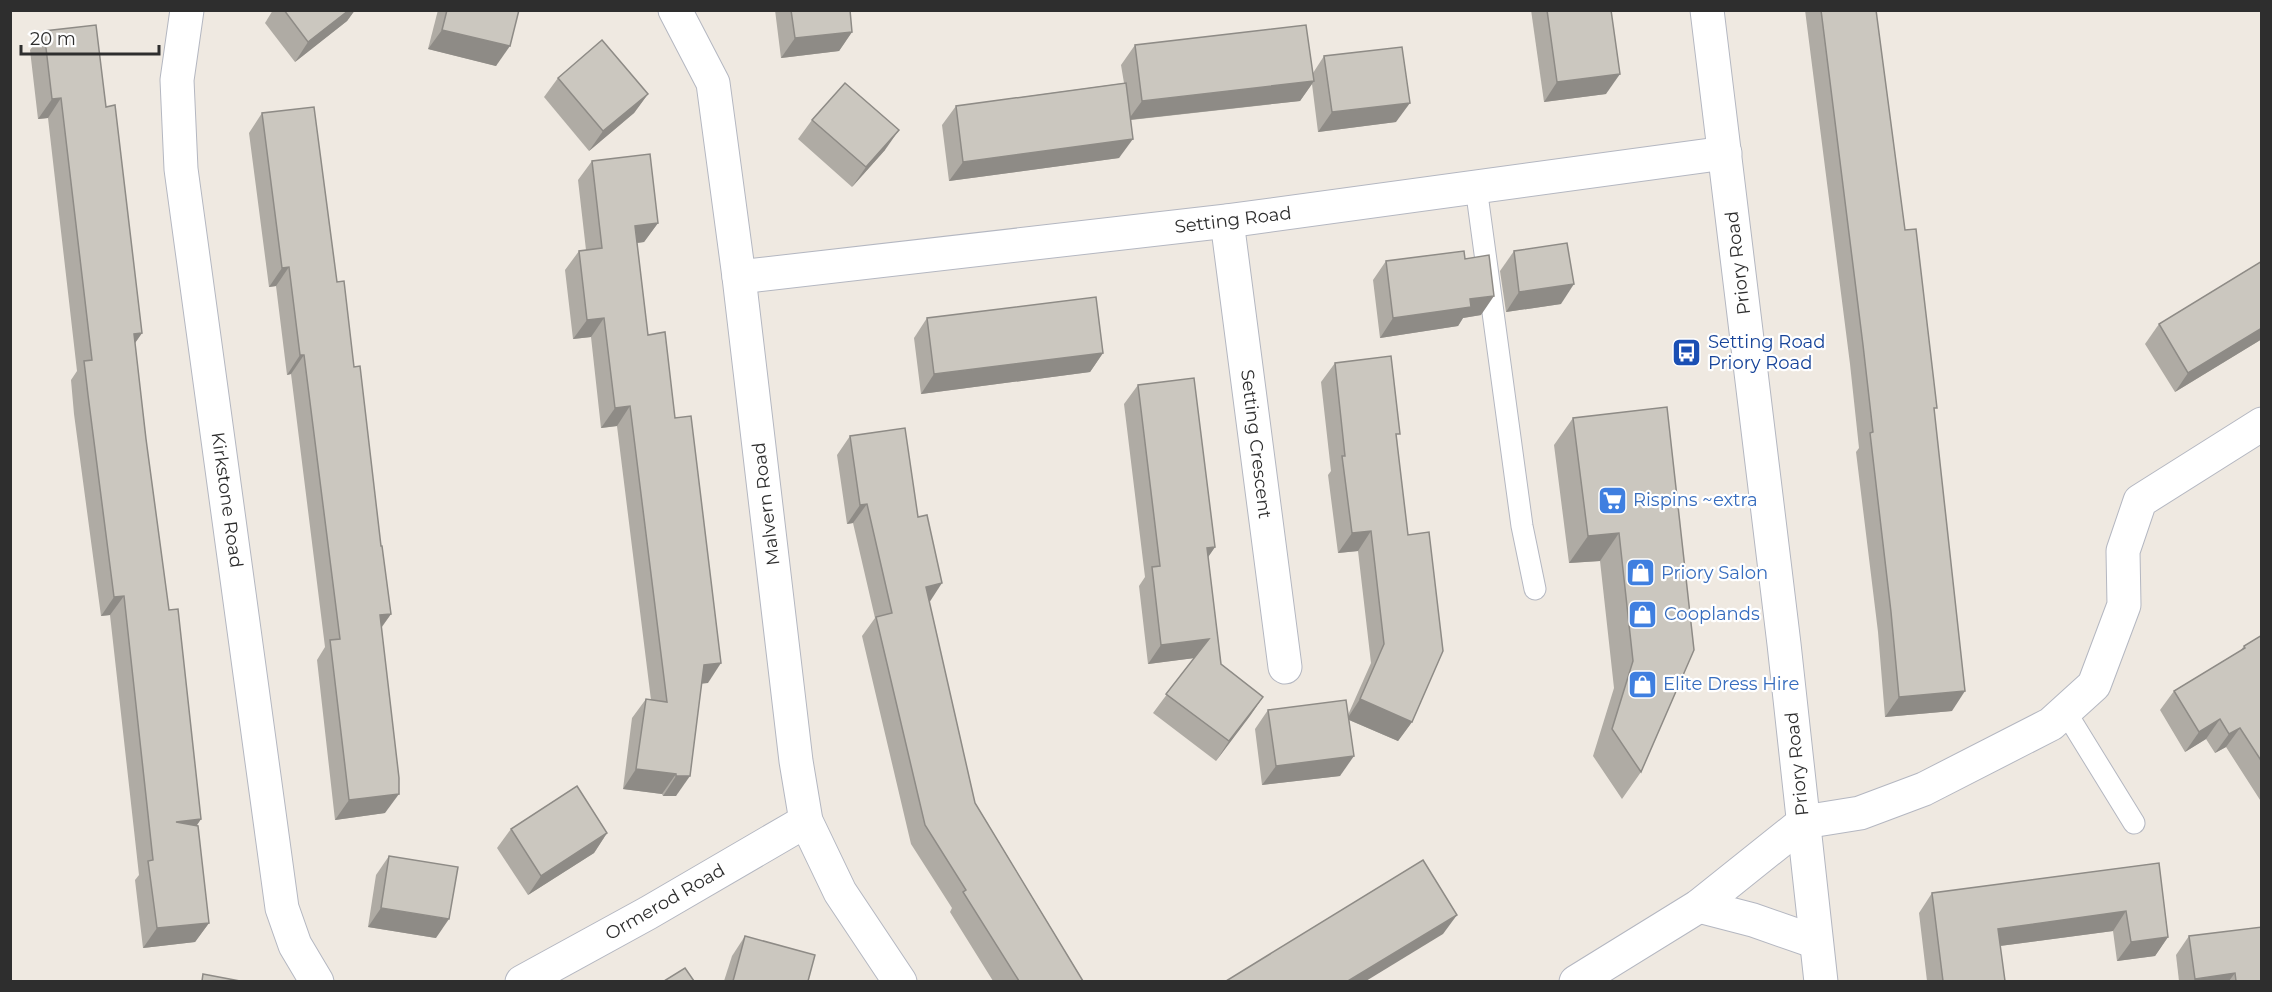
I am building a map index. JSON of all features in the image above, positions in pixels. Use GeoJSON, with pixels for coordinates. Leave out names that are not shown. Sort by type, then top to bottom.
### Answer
{"type":"FeatureCollection","features":[{"type":"Feature","properties":{"kind":"street","name":"Kirkstone Road"},"geometry":{"type":"LineString","coordinates":[[187,10],[177,80],[181,169],[282,908],[295,945],[317,981]]}},
{"type":"Feature","properties":{"kind":"street","name":"Malvern Road"},"geometry":{"type":"LineString","coordinates":[[675,10],[713,83],[739,277],[795,750],[806,821],[840,892],[900,981]]}},
{"type":"Feature","properties":{"kind":"street","name":"Priory Road"},"geometry":{"type":"LineString","coordinates":[[1707,10],[1821,981]]}},
{"type":"Feature","properties":{"kind":"street","name":"Setting Road"},"geometry":{"type":"LineString","coordinates":[[739,277],[1227,221],[1725,153]]}},
{"type":"Feature","properties":{"kind":"street","name":"Setting Crescent"},"geometry":{"type":"LineString","coordinates":[[1227,221],[1285,667]]}},
{"type":"Feature","properties":{"kind":"street"},"geometry":{"type":"LineString","coordinates":[[1576,981],[1699,906],[1804,822],[1860,813],[1924,789],[2051,724],[2094,685],[2124,605],[2123,551],[2140,501],[2262,424]]}},
{"type":"Feature","properties":{"kind":"street","name":"Ormerod Road"},"geometry":{"type":"LineString","coordinates":[[522,981],[648,913],[806,821]]}},
{"type":"Feature","properties":{"kind":"street"},"geometry":{"type":"LineString","coordinates":[[1699,906],[1753,920],[1816,942]]}},
{"type":"Feature","properties":{"kind":"lane"},"geometry":{"type":"LineString","coordinates":[[1476,187],[1522,526],[1535,589]]}},
{"type":"Feature","properties":{"kind":"lane"},"geometry":{"type":"LineString","coordinates":[[2066,711],[2134,823]]}},
{"type":"Feature","properties":{"kind":"building"},"geometry":{"type":"Polygon","coordinates":[[[284,10],[349,10],[308,42],[284,10]]]}},
{"type":"Feature","properties":{"kind":"building"},"geometry":{"type":"Polygon","coordinates":[[[447,10],[519,10],[510,46],[442,30],[447,10]]]}},
{"type":"Feature","properties":{"kind":"building"},"geometry":{"type":"Polygon","coordinates":[[[791,10],[850,10],[852,32],[795,38],[791,10]]]}},
{"type":"Feature","properties":{"kind":"building"},"geometry":{"type":"Polygon","coordinates":[[[1547,10],[1611,10],[1620,74],[1557,82],[1547,10]]]}},
{"type":"Feature","properties":{"kind":"building"},"geometry":{"type":"Polygon","coordinates":[[[1821,10],[1876,10],[1905,230],[1916,229],[1937,408],[1934,408],[1965,691],[1899,697],[1870,433],[1873,432],[1821,10]]]}},
{"type":"Feature","properties":{"kind":"building"},"geometry":{"type":"Polygon","coordinates":[[[96,25],[106,107],[115,105],[142,333],[134,334],[146,439],[169,610],[178,609],[201,819],[176,822],[198,826],[209,923],[157,928],[148,861],[153,860],[124,596],[114,597],[88,395],[84,361],[92,360],[61,98],[52,99],[44,31],[96,25]]]}},
{"type":"Feature","properties":{"kind":"building"},"geometry":{"type":"Polygon","coordinates":[[[1306,25],[1314,81],[1142,101],[1135,45],[1306,25]]]}},
{"type":"Feature","properties":{"kind":"building"},"geometry":{"type":"Polygon","coordinates":[[[602,40],[648,94],[603,131],[558,78],[602,40]]]}},
{"type":"Feature","properties":{"kind":"building"},"geometry":{"type":"Polygon","coordinates":[[[1402,47],[1410,103],[1332,112],[1324,56],[1402,47]]]}},
{"type":"Feature","properties":{"kind":"building"},"geometry":{"type":"Polygon","coordinates":[[[845,83],[899,130],[866,167],[812,120],[845,83]]]}},
{"type":"Feature","properties":{"kind":"building"},"geometry":{"type":"Polygon","coordinates":[[[1126,83],[1133,139],[963,162],[956,106],[1126,83]]]}},
{"type":"Feature","properties":{"kind":"building"},"geometry":{"type":"Polygon","coordinates":[[[314,107],[337,282],[344,281],[354,367],[360,366],[391,614],[380,615],[399,794],[349,800],[330,640],[340,639],[304,355],[300,355],[289,267],[282,268],[262,113],[314,107]]]}},
{"type":"Feature","properties":{"kind":"building"},"geometry":{"type":"Polygon","coordinates":[[[650,154],[658,223],[635,226],[648,335],[665,332],[675,418],[691,416],[721,663],[704,665],[690,776],[636,769],[646,699],[667,702],[630,406],[615,408],[604,318],[587,320],[579,251],[602,248],[592,161],[650,154]]]}},
{"type":"Feature","properties":{"kind":"building"},"geometry":{"type":"Polygon","coordinates":[[[1567,243],[1574,284],[1519,292],[1514,251],[1567,243]]]}},
{"type":"Feature","properties":{"kind":"building"},"geometry":{"type":"Polygon","coordinates":[[[1464,251],[1465,259],[1489,255],[1494,296],[1470,299],[1471,307],[1393,318],[1386,261],[1464,251]]]}},
{"type":"Feature","properties":{"kind":"building"},"geometry":{"type":"Polygon","coordinates":[[[2262,261],[2262,328],[2188,373],[2159,324],[2262,261]]]}},
{"type":"Feature","properties":{"kind":"building"},"geometry":{"type":"Polygon","coordinates":[[[1096,297],[1103,353],[934,374],[927,318],[1096,297]]]}},
{"type":"Feature","properties":{"kind":"building"},"geometry":{"type":"Polygon","coordinates":[[[1391,356],[1400,434],[1396,434],[1408,535],[1429,532],[1443,651],[1412,722],[1360,699],[1384,644],[1371,531],[1352,533],[1342,456],[1345,456],[1335,363],[1391,356]]]}},
{"type":"Feature","properties":{"kind":"building"},"geometry":{"type":"Polygon","coordinates":[[[1194,378],[1215,547],[1207,548],[1221,664],[1263,697],[1229,741],[1166,694],[1209,639],[1161,645],[1152,567],[1160,566],[1138,385],[1194,378]]]}},
{"type":"Feature","properties":{"kind":"building"},"geometry":{"type":"Polygon","coordinates":[[[1667,407],[1694,650],[1641,772],[1612,729],[1633,661],[1619,533],[1588,536],[1573,418],[1667,407]]]}},
{"type":"Feature","properties":{"kind":"building"},"geometry":{"type":"Polygon","coordinates":[[[905,428],[918,517],[927,515],[942,583],[926,587],[975,803],[1083,981],[1019,981],[963,892],[966,890],[925,825],[876,617],[892,613],[867,504],[860,505],[850,436],[905,428]]]}},
{"type":"Feature","properties":{"kind":"building"},"geometry":{"type":"Polygon","coordinates":[[[2262,635],[2262,762],[2240,728],[2229,734],[2220,719],[2199,732],[2174,691],[2245,648],[2244,646],[2262,635]]]}},
{"type":"Feature","properties":{"kind":"building"},"geometry":{"type":"Polygon","coordinates":[[[1346,700],[1354,756],[1276,766],[1268,710],[1346,700]]]}},
{"type":"Feature","properties":{"kind":"building"},"geometry":{"type":"Polygon","coordinates":[[[577,786],[607,833],[541,876],[511,829],[577,786]]]}},
{"type":"Feature","properties":{"kind":"building"},"geometry":{"type":"Polygon","coordinates":[[[389,856],[458,867],[449,919],[381,908],[389,856]]]}},
{"type":"Feature","properties":{"kind":"building"},"geometry":{"type":"Polygon","coordinates":[[[1423,860],[1457,915],[1348,981],[1226,981],[1423,860]]]}},
{"type":"Feature","properties":{"kind":"building"},"geometry":{"type":"Polygon","coordinates":[[[2159,863],[2168,937],[2131,942],[2126,911],[1998,929],[2005,981],[1943,981],[1932,893],[2159,863]]]}},
{"type":"Feature","properties":{"kind":"building"},"geometry":{"type":"Polygon","coordinates":[[[2262,927],[2262,981],[2236,981],[2235,973],[2195,979],[2189,936],[2262,927]]]}},
{"type":"Feature","properties":{"kind":"building"},"geometry":{"type":"Polygon","coordinates":[[[745,936],[815,955],[808,981],[733,981],[745,936]]]}},
{"type":"Feature","properties":{"kind":"building"},"geometry":{"type":"Polygon","coordinates":[[[685,968],[694,981],[664,981],[685,968]]]}},
{"type":"Feature","properties":{"kind":"building"},"geometry":{"type":"Polygon","coordinates":[[[203,974],[240,981],[202,981],[203,974]]]}},
{"type":"Feature","properties":{"kind":"place","name":"Setting Road Priory Road"},"geometry":{"type":"Point","coordinates":[1687,352]}},
{"type":"Feature","properties":{"kind":"place","name":"Rispins ~extra"},"geometry":{"type":"Point","coordinates":[1612,500]}},
{"type":"Feature","properties":{"kind":"place","name":"Priory Salon"},"geometry":{"type":"Point","coordinates":[1640,573]}},
{"type":"Feature","properties":{"kind":"place","name":"Cooplands"},"geometry":{"type":"Point","coordinates":[1643,614]}},
{"type":"Feature","properties":{"kind":"place","name":"Elite Dress Hire"},"geometry":{"type":"Point","coordinates":[1642,684]}}]}
